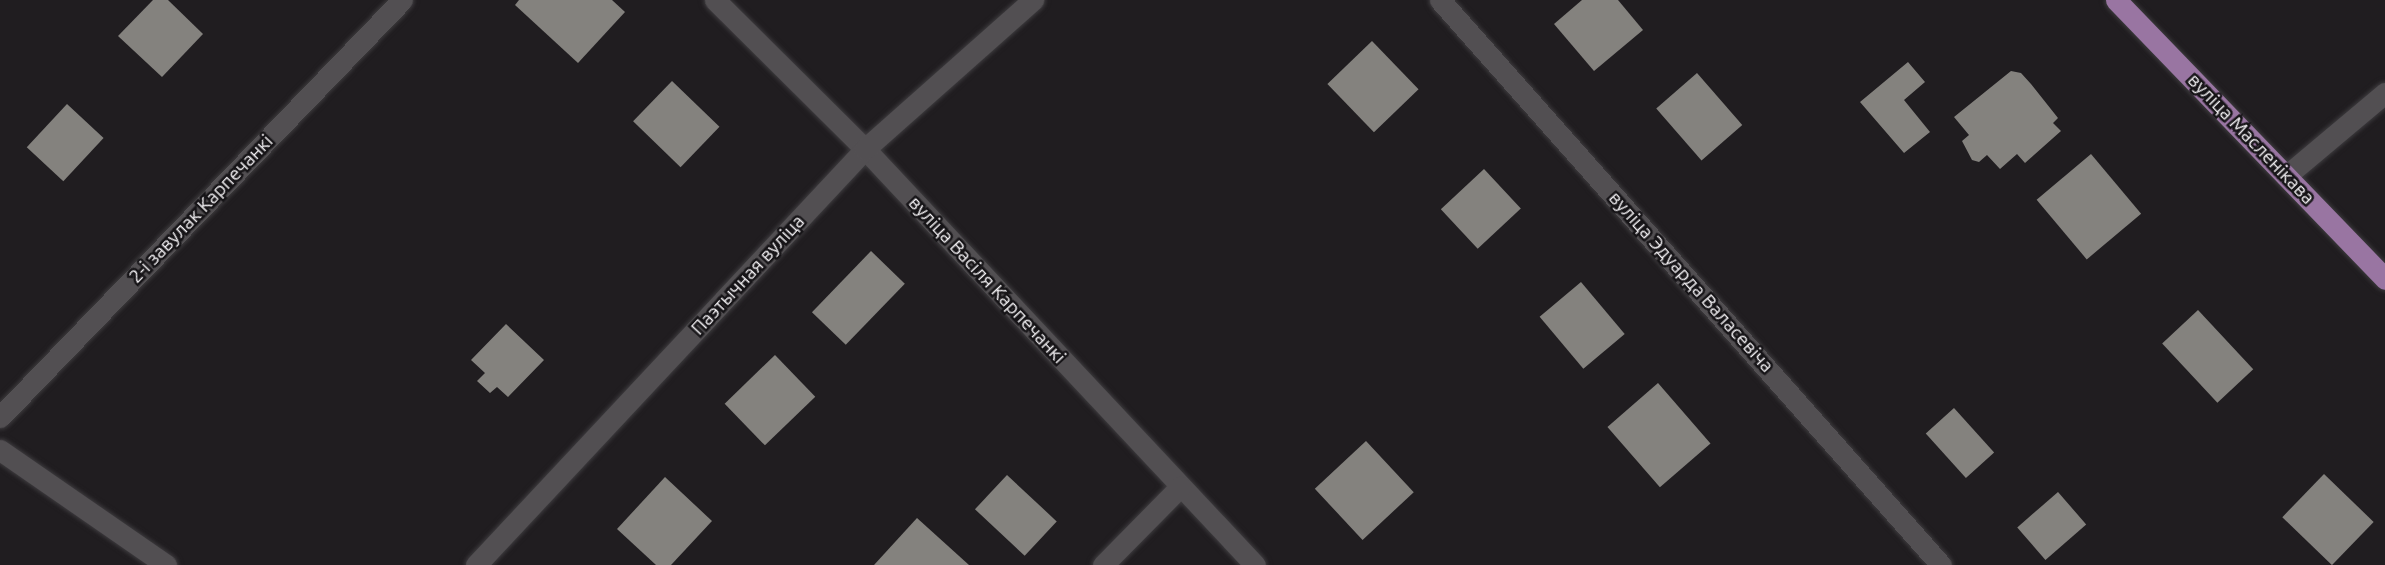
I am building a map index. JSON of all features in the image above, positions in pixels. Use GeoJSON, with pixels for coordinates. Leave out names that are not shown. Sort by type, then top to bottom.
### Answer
{"type":"FeatureCollection","features":[{"type":"Feature","properties":{"kind":"main road","name":"вуліца Масленікава"},"geometry":{"type":"LineString","coordinates":[[2116,0],[2385,279]]}},
{"type":"Feature","properties":{"kind":"street","name":"2-і завулак Карпечанкі"},"geometry":{"type":"LineString","coordinates":[[0,417],[402,0]]}},
{"type":"Feature","properties":{"kind":"street","name":"вуліца Васіля Карпечанкі"},"geometry":{"type":"LineString","coordinates":[[715,0],[865,149],[1255,565]]}},
{"type":"Feature","properties":{"kind":"street","name":"Паэтычная вуліца"},"geometry":{"type":"LineString","coordinates":[[476,565],[865,149],[1033,0]]}},
{"type":"Feature","properties":{"kind":"street","name":"вуліца Эдуарда Валасевіча"},"geometry":{"type":"LineString","coordinates":[[1440,0],[1941,565]]}},
{"type":"Feature","properties":{"kind":"street"},"geometry":{"type":"LineString","coordinates":[[2286,176],[2385,93]]}},
{"type":"Feature","properties":{"kind":"street"},"geometry":{"type":"LineString","coordinates":[[0,450],[166,565]]}},
{"type":"Feature","properties":{"kind":"street"},"geometry":{"type":"LineString","coordinates":[[1103,565],[1180,487]]}},
{"type":"Feature","properties":{"kind":"building"},"geometry":{"type":"Polygon","coordinates":[[[153,0],[168,0],[203,34],[162,77],[118,36],[153,0]]]}},
{"type":"Feature","properties":{"kind":"building"},"geometry":{"type":"Polygon","coordinates":[[[519,0],[612,0],[625,12],[578,63],[515,5],[519,0]]]}},
{"type":"Feature","properties":{"kind":"building"},"geometry":{"type":"Polygon","coordinates":[[[1582,0],[1618,0],[1643,30],[1594,71],[1554,24],[1582,0]]]}},
{"type":"Feature","properties":{"kind":"building"},"geometry":{"type":"Polygon","coordinates":[[[1372,41],[1419,89],[1374,132],[1327,84],[1372,41]]]}},
{"type":"Feature","properties":{"kind":"building"},"geometry":{"type":"Polygon","coordinates":[[[1908,62],[1925,82],[1904,100],[1930,132],[1904,153],[1860,102],[1908,62]]]}},
{"type":"Feature","properties":{"kind":"building"},"geometry":{"type":"Polygon","coordinates":[[[2011,71],[2021,73],[2031,84],[2058,118],[2053,123],[2061,131],[2025,163],[2017,154],[2000,169],[1987,155],[1979,162],[1972,160],[1962,141],[1969,135],[1954,117],[2011,71]]]}},
{"type":"Feature","properties":{"kind":"building"},"geometry":{"type":"Polygon","coordinates":[[[1697,73],[1742,125],[1702,161],[1656,108],[1697,73]]]}},
{"type":"Feature","properties":{"kind":"building"},"geometry":{"type":"Polygon","coordinates":[[[672,81],[719,127],[681,167],[633,121],[672,81]]]}},
{"type":"Feature","properties":{"kind":"building"},"geometry":{"type":"Polygon","coordinates":[[[67,104],[104,138],[63,181],[27,147],[67,104]]]}},
{"type":"Feature","properties":{"kind":"building"},"geometry":{"type":"Polygon","coordinates":[[[2091,154],[2141,214],[2087,259],[2037,200],[2091,154]]]}},
{"type":"Feature","properties":{"kind":"building"},"geometry":{"type":"Polygon","coordinates":[[[1484,169],[1521,208],[1478,249],[1441,209],[1484,169]]]}},
{"type":"Feature","properties":{"kind":"building"},"geometry":{"type":"Polygon","coordinates":[[[871,251],[905,284],[846,345],[812,312],[871,251]]]}},
{"type":"Feature","properties":{"kind":"building"},"geometry":{"type":"Polygon","coordinates":[[[1581,282],[1625,334],[1583,369],[1540,317],[1581,282]]]}},
{"type":"Feature","properties":{"kind":"building"},"geometry":{"type":"Polygon","coordinates":[[[2198,310],[2253,369],[2217,403],[2162,343],[2198,310]]]}},
{"type":"Feature","properties":{"kind":"building"},"geometry":{"type":"Polygon","coordinates":[[[506,324],[544,360],[508,397],[497,387],[490,393],[477,381],[485,373],[471,360],[506,324]]]}},
{"type":"Feature","properties":{"kind":"building"},"geometry":{"type":"Polygon","coordinates":[[[775,355],[815,397],[765,445],[725,404],[775,355]]]}},
{"type":"Feature","properties":{"kind":"building"},"geometry":{"type":"Polygon","coordinates":[[[1658,383],[1710,443],[1660,487],[1607,427],[1658,383]]]}},
{"type":"Feature","properties":{"kind":"building"},"geometry":{"type":"Polygon","coordinates":[[[1954,408],[1994,453],[1966,478],[1926,433],[1954,408]]]}},
{"type":"Feature","properties":{"kind":"building"},"geometry":{"type":"Polygon","coordinates":[[[1366,441],[1414,492],[1363,540],[1315,489],[1366,441]]]}},
{"type":"Feature","properties":{"kind":"building"},"geometry":{"type":"Polygon","coordinates":[[[2324,474],[2374,522],[2332,565],[2282,517],[2324,474]]]}},
{"type":"Feature","properties":{"kind":"building"},"geometry":{"type":"Polygon","coordinates":[[[1007,475],[1057,521],[1025,556],[975,509],[1007,475]]]}},
{"type":"Feature","properties":{"kind":"building"},"geometry":{"type":"Polygon","coordinates":[[[665,477],[712,521],[671,565],[656,565],[617,529],[665,477]]]}},
{"type":"Feature","properties":{"kind":"building"},"geometry":{"type":"Polygon","coordinates":[[[2058,492],[2086,524],[2045,560],[2017,527],[2058,492]]]}},
{"type":"Feature","properties":{"kind":"building"},"geometry":{"type":"Polygon","coordinates":[[[917,518],[969,565],[874,565],[917,518]]]}}]}
